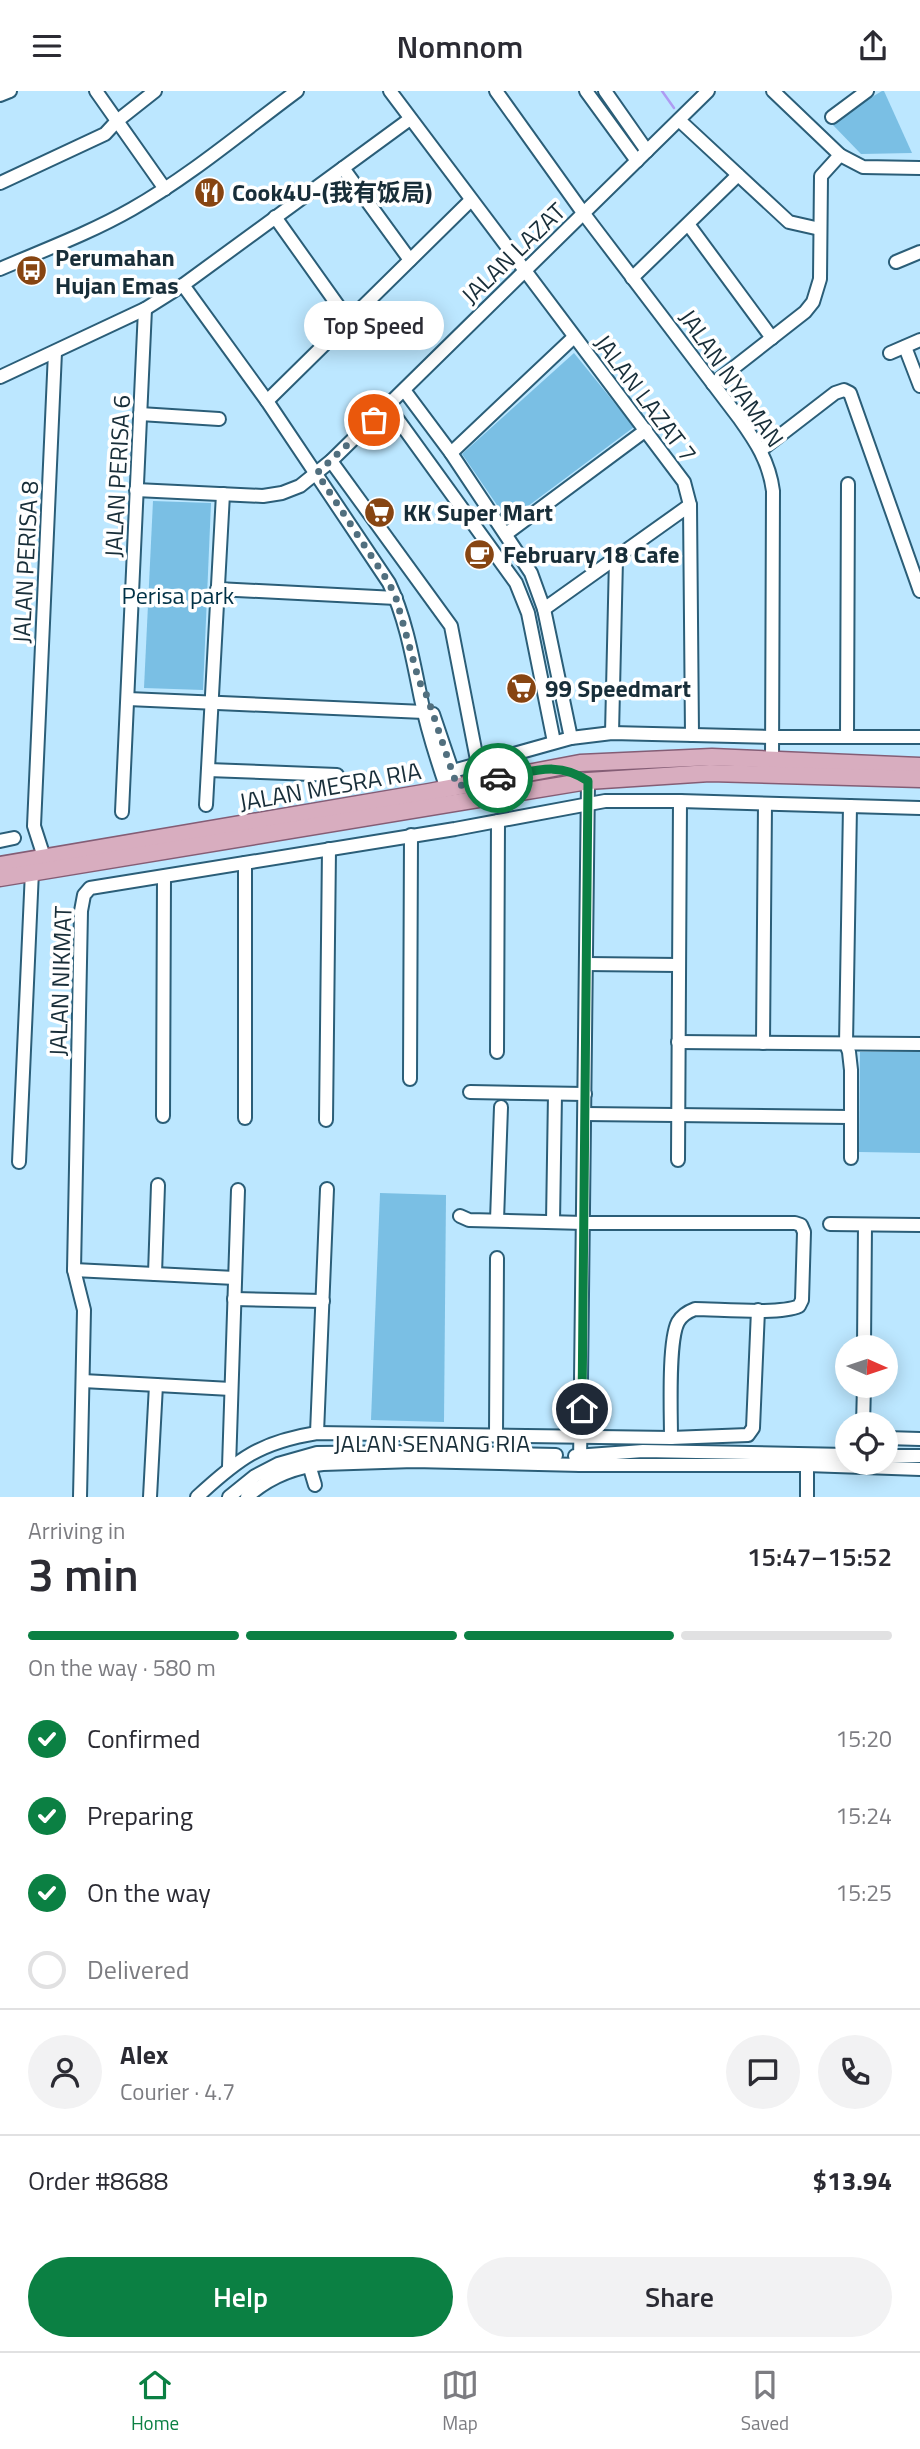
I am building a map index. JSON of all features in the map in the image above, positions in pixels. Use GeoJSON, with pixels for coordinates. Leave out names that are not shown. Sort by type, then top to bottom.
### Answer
{"type":"FeatureCollection","features":[{"type":"Feature","properties":{"kind":"main road","name":"JALAN MESRA RIA"},"geometry":{"type":"LineString","coordinates":[[0,865],[227,828],[452,785],[606,760],[712,757],[920,765]]}},
{"type":"Feature","properties":{"kind":"main road"},"geometry":{"type":"LineString","coordinates":[[554,768],[573,772],[588,781],[593,771],[606,760]]}},
{"type":"Feature","properties":{"kind":"main road","name":"JALAN MESRA RIA"},"geometry":{"type":"LineString","coordinates":[[0,878],[588,781],[710,773],[920,779]]}},
{"type":"Feature","properties":{"kind":"main road"},"geometry":{"type":"LineString","coordinates":[[430,808],[452,785],[473,800]]}},
{"type":"Feature","properties":{"kind":"street"},"geometry":{"type":"LineString","coordinates":[[0,95],[10,91]]}},
{"type":"Feature","properties":{"kind":"street"},"geometry":{"type":"LineString","coordinates":[[96,91],[165,189]]}},
{"type":"Feature","properties":{"kind":"street"},"geometry":{"type":"LineString","coordinates":[[0,183],[105,134],[155,91]]}},
{"type":"Feature","properties":{"kind":"street","name":"JALAN LAZAT 7"},"geometry":{"type":"LineString","coordinates":[[390,91],[684,482],[690,505],[692,734]]}},
{"type":"Feature","properties":{"kind":"street","name":"JALAN NYAMAN"},"geometry":{"type":"LineString","coordinates":[[496,91],[583,213],[761,450],[770,470],[773,491],[772,761]]}},
{"type":"Feature","properties":{"kind":"street"},"geometry":{"type":"LineString","coordinates":[[586,91],[637,162]]}},
{"type":"Feature","properties":{"kind":"street"},"geometry":{"type":"LineString","coordinates":[[605,91],[647,151]]}},
{"type":"Feature","properties":{"kind":"street","name":"JALAN LAZAT"},"geometry":{"type":"LineString","coordinates":[[136,490],[262,496],[282,493],[300,486],[331,461],[388,407],[708,91]]}},
{"type":"Feature","properties":{"kind":"street"},"geometry":{"type":"LineString","coordinates":[[773,91],[840,155],[863,167],[919,171]]}},
{"type":"Feature","properties":{"kind":"street"},"geometry":{"type":"LineString","coordinates":[[832,117],[867,91]]}},
{"type":"Feature","properties":{"kind":"street"},"geometry":{"type":"LineString","coordinates":[[0,269],[131,210],[165,189],[293,92]]}},
{"type":"Feature","properties":{"kind":"street"},"geometry":{"type":"LineString","coordinates":[[0,377],[145,309],[183,285],[410,119]]}},
{"type":"Feature","properties":{"kind":"street"},"geometry":{"type":"LineString","coordinates":[[679,120],[789,222],[821,229]]}},
{"type":"Feature","properties":{"kind":"street"},"geometry":{"type":"LineString","coordinates":[[713,384],[805,312],[819,290],[821,176],[840,155]]}},
{"type":"Feature","properties":{"kind":"street"},"geometry":{"type":"LineString","coordinates":[[343,168],[410,260]]}},
{"type":"Feature","properties":{"kind":"street"},"geometry":{"type":"LineString","coordinates":[[632,278],[738,175]]}},
{"type":"Feature","properties":{"kind":"street"},"geometry":{"type":"LineString","coordinates":[[267,401],[471,199]]}},
{"type":"Feature","properties":{"kind":"street"},"geometry":{"type":"LineString","coordinates":[[275,218],[349,321]]}},
{"type":"Feature","properties":{"kind":"street"},"geometry":{"type":"LineString","coordinates":[[688,224],[772,338]]}},
{"type":"Feature","properties":{"kind":"street"},"geometry":{"type":"LineString","coordinates":[[897,263],[920,252]]}},
{"type":"Feature","properties":{"kind":"street"},"geometry":{"type":"LineString","coordinates":[[183,285],[317,473],[389,583],[396,598],[419,681],[424,712],[452,785]]}},
{"type":"Feature","properties":{"kind":"street","name":"JALAN PERISA 6"},"geometry":{"type":"LineString","coordinates":[[122,812],[145,309]]}},
{"type":"Feature","properties":{"kind":"street"},"geometry":{"type":"LineString","coordinates":[[451,453],[574,337]]}},
{"type":"Feature","properties":{"kind":"street"},"geometry":{"type":"LineString","coordinates":[[890,353],[920,340]]}},
{"type":"Feature","properties":{"kind":"street"},"geometry":{"type":"LineString","coordinates":[[905,347],[920,386]]}},
{"type":"Feature","properties":{"kind":"street","name":"JALAN PERISA 8"},"geometry":{"type":"LineString","coordinates":[[44,857],[34,826],[55,352]]}},
{"type":"Feature","properties":{"kind":"street"},"geometry":{"type":"LineString","coordinates":[[404,390],[451,453],[531,573],[544,609],[571,738]]}},
{"type":"Feature","properties":{"kind":"street"},"geometry":{"type":"LineString","coordinates":[[761,450],[835,393],[844,390],[850,393],[920,591]]}},
{"type":"Feature","properties":{"kind":"street"},"geometry":{"type":"LineString","coordinates":[[388,407],[509,572],[522,594],[554,742]]}},
{"type":"Feature","properties":{"kind":"street"},"geometry":{"type":"LineString","coordinates":[[140,414],[219,419]]}},
{"type":"Feature","properties":{"kind":"street"},"geometry":{"type":"LineString","coordinates":[[506,534],[646,430]]}},
{"type":"Feature","properties":{"kind":"street"},"geometry":{"type":"LineString","coordinates":[[331,461],[451,626],[478,765]]}},
{"type":"Feature","properties":{"kind":"street"},"geometry":{"type":"LineString","coordinates":[[847,736],[848,484]]}},
{"type":"Feature","properties":{"kind":"street"},"geometry":{"type":"LineString","coordinates":[[206,805],[223,494]]}},
{"type":"Feature","properties":{"kind":"street"},"geometry":{"type":"LineString","coordinates":[[544,609],[690,505]]}},
{"type":"Feature","properties":{"kind":"street"},"geometry":{"type":"LineString","coordinates":[[612,733],[616,559]]}},
{"type":"Feature","properties":{"kind":"street"},"geometry":{"type":"LineString","coordinates":[[217,590],[396,598]]}},
{"type":"Feature","properties":{"kind":"street"},"geometry":{"type":"LineString","coordinates":[[419,681],[427,696],[452,785]]}},
{"type":"Feature","properties":{"kind":"street"},"geometry":{"type":"LineString","coordinates":[[128,699],[424,712]]}},
{"type":"Feature","properties":{"kind":"street"},"geometry":{"type":"LineString","coordinates":[[452,785],[478,765],[554,742],[612,733],[920,737]]}},
{"type":"Feature","properties":{"kind":"street"},"geometry":{"type":"LineString","coordinates":[[208,770],[337,775]]}},
{"type":"Feature","properties":{"kind":"street"},"geometry":{"type":"LineString","coordinates":[[580,1460],[588,781]]}},
{"type":"Feature","properties":{"kind":"street","name":"JALAN NIKMAT"},"geometry":{"type":"LineString","coordinates":[[80,1497],[84,1310],[74,1270],[82,902],[90,888],[164,878],[605,801],[920,808]]}},
{"type":"Feature","properties":{"kind":"street"},"geometry":{"type":"LineString","coordinates":[[678,1160],[680,801]]}},
{"type":"Feature","properties":{"kind":"street"},"geometry":{"type":"LineString","coordinates":[[763,1043],[765,804]]}},
{"type":"Feature","properties":{"kind":"street"},"geometry":{"type":"LineString","coordinates":[[849,806],[846,1044],[851,1070],[851,1158]]}},
{"type":"Feature","properties":{"kind":"street"},"geometry":{"type":"LineString","coordinates":[[497,1052],[498,821]]}},
{"type":"Feature","properties":{"kind":"street"},"geometry":{"type":"LineString","coordinates":[[410,1079],[411,835]]}},
{"type":"Feature","properties":{"kind":"street"},"geometry":{"type":"LineString","coordinates":[[0,841],[14,838]]}},
{"type":"Feature","properties":{"kind":"street"},"geometry":{"type":"LineString","coordinates":[[326,1120],[329,849]]}},
{"type":"Feature","properties":{"kind":"street"},"geometry":{"type":"LineString","coordinates":[[245,863],[245,1118]]}},
{"type":"Feature","properties":{"kind":"street"},"geometry":{"type":"LineString","coordinates":[[19,1162],[32,871]]}},
{"type":"Feature","properties":{"kind":"street"},"geometry":{"type":"LineString","coordinates":[[163,1116],[164,878]]}},
{"type":"Feature","properties":{"kind":"street"},"geometry":{"type":"LineString","coordinates":[[586,964],[678,965]]}},
{"type":"Feature","properties":{"kind":"street"},"geometry":{"type":"LineString","coordinates":[[678,1042],[920,1044]]}},
{"type":"Feature","properties":{"kind":"street"},"geometry":{"type":"LineString","coordinates":[[470,1092],[585,1094]]}},
{"type":"Feature","properties":{"kind":"street"},"geometry":{"type":"LineString","coordinates":[[553,1222],[555,1094]]}},
{"type":"Feature","properties":{"kind":"street"},"geometry":{"type":"LineString","coordinates":[[498,1220],[501,1107]]}},
{"type":"Feature","properties":{"kind":"street"},"geometry":{"type":"LineString","coordinates":[[585,1114],[849,1117]]}},
{"type":"Feature","properties":{"kind":"street"},"geometry":{"type":"LineString","coordinates":[[155,1274],[158,1185]]}},
{"type":"Feature","properties":{"kind":"street"},"geometry":{"type":"LineString","coordinates":[[317,1433],[327,1189]]}},
{"type":"Feature","properties":{"kind":"street"},"geometry":{"type":"LineString","coordinates":[[229,1467],[238,1191]]}},
{"type":"Feature","properties":{"kind":"street"},"geometry":{"type":"LineString","coordinates":[[460,1216],[469,1220],[583,1223],[799,1223],[804,1232],[802,1300],[799,1306],[791,1309],[758,1310],[695,1309],[687,1312],[680,1320],[673,1340],[671,1438]]}},
{"type":"Feature","properties":{"kind":"street"},"geometry":{"type":"LineString","coordinates":[[830,1224],[920,1225]]}},
{"type":"Feature","properties":{"kind":"street"},"geometry":{"type":"LineString","coordinates":[[864,1335],[865,1225]]}},
{"type":"Feature","properties":{"kind":"street"},"geometry":{"type":"LineString","coordinates":[[496,1435],[497,1258]]}},
{"type":"Feature","properties":{"kind":"street"},"geometry":{"type":"LineString","coordinates":[[74,1270],[235,1278]]}},
{"type":"Feature","properties":{"kind":"street"},"geometry":{"type":"LineString","coordinates":[[234,1299],[323,1301]]}},
{"type":"Feature","properties":{"kind":"street"},"geometry":{"type":"LineString","coordinates":[[197,1497],[239,1459],[274,1443],[317,1433],[671,1438],[748,1436],[753,1428],[758,1310]]}},
{"type":"Feature","properties":{"kind":"street"},"geometry":{"type":"LineString","coordinates":[[83,1381],[231,1389]]}},
{"type":"Feature","properties":{"kind":"street"},"geometry":{"type":"LineString","coordinates":[[150,1497],[156,1385]]}},
{"type":"Feature","properties":{"kind":"street"},"geometry":{"type":"LineString","coordinates":[[898,1438],[920,1439]]}},
{"type":"Feature","properties":{"kind":"street","name":"JALAN SENANG RIA"},"geometry":{"type":"LineString","coordinates":[[229,1497],[268,1469],[307,1460],[412,1452],[580,1460],[807,1460],[920,1469]]}},
{"type":"Feature","properties":{"kind":"street","name":"JALAN SENANG RIA"},"geometry":{"type":"LineString","coordinates":[[807,1460],[835,1456]]}},
{"type":"Feature","properties":{"kind":"street"},"geometry":{"type":"LineString","coordinates":[[898,1456],[920,1456]]}},
{"type":"Feature","properties":{"kind":"street"},"geometry":{"type":"LineString","coordinates":[[307,1460],[314,1485]]}},
{"type":"Feature","properties":{"kind":"street","name":"JALAN SENANG RIA"},"geometry":{"type":"LineString","coordinates":[[247,1497],[274,1477],[307,1460]]}},
{"type":"Feature","properties":{"kind":"street"},"geometry":{"type":"LineString","coordinates":[[807,1460],[807,1497]]}},
{"type":"Feature","properties":{"kind":"green space"},"geometry":{"type":"Polygon","coordinates":[[[882,91],[912,153],[861,154],[830,122],[882,91]]]}},
{"type":"Feature","properties":{"kind":"green space"},"geometry":{"type":"Polygon","coordinates":[[[574,353],[634,427],[508,521],[462,454],[574,353]]]}},
{"type":"Feature","properties":{"kind":"green space","name":"Perisa park"},"geometry":{"type":"Polygon","coordinates":[[[153,501],[211,503],[203,690],[144,688],[153,501]]]}},
{"type":"Feature","properties":{"kind":"green space"},"geometry":{"type":"Polygon","coordinates":[[[860,1052],[920,1052],[920,1153],[859,1152],[860,1052]]]}},
{"type":"Feature","properties":{"kind":"green space"},"geometry":{"type":"Polygon","coordinates":[[[380,1193],[446,1195],[444,1422],[371,1420],[380,1193]]]}},
{"type":"Feature","properties":{"kind":"waterway"},"geometry":{"type":"LineString","coordinates":[[662,91],[674,108]]}},
{"type":"Feature","properties":{"kind":"way so far"},"geometry":{"type":"LineString","coordinates":[[374,420],[317,473],[366,546],[396,598],[419,681],[427,696],[457,786],[498,778]]}},
{"type":"Feature","properties":{"kind":"place","name":"Cook4U-(我有饭局)"},"geometry":{"type":"Point","coordinates":[209,192]}},
{"type":"Feature","properties":{"kind":"place","name":"Perumahan Hujan Emas"},"geometry":{"type":"Point","coordinates":[32,271]}},
{"type":"Feature","properties":{"kind":"place","name":"Top Speed"},"geometry":{"type":"Point","coordinates":[374,420]}},
{"type":"Feature","properties":{"kind":"place","name":"KK Super Mart"},"geometry":{"type":"Point","coordinates":[380,512]}},
{"type":"Feature","properties":{"kind":"place","name":"February 18 Cafe"},"geometry":{"type":"Point","coordinates":[480,554]}},
{"type":"Feature","properties":{"kind":"place","name":"99 Speedmart"},"geometry":{"type":"Point","coordinates":[522,688]}},
{"type":"Feature","properties":{"kind":"route"},"geometry":{"type":"LineString","coordinates":[[498,778],[554,768],[573,772],[588,781],[582,1409]]}}]}
